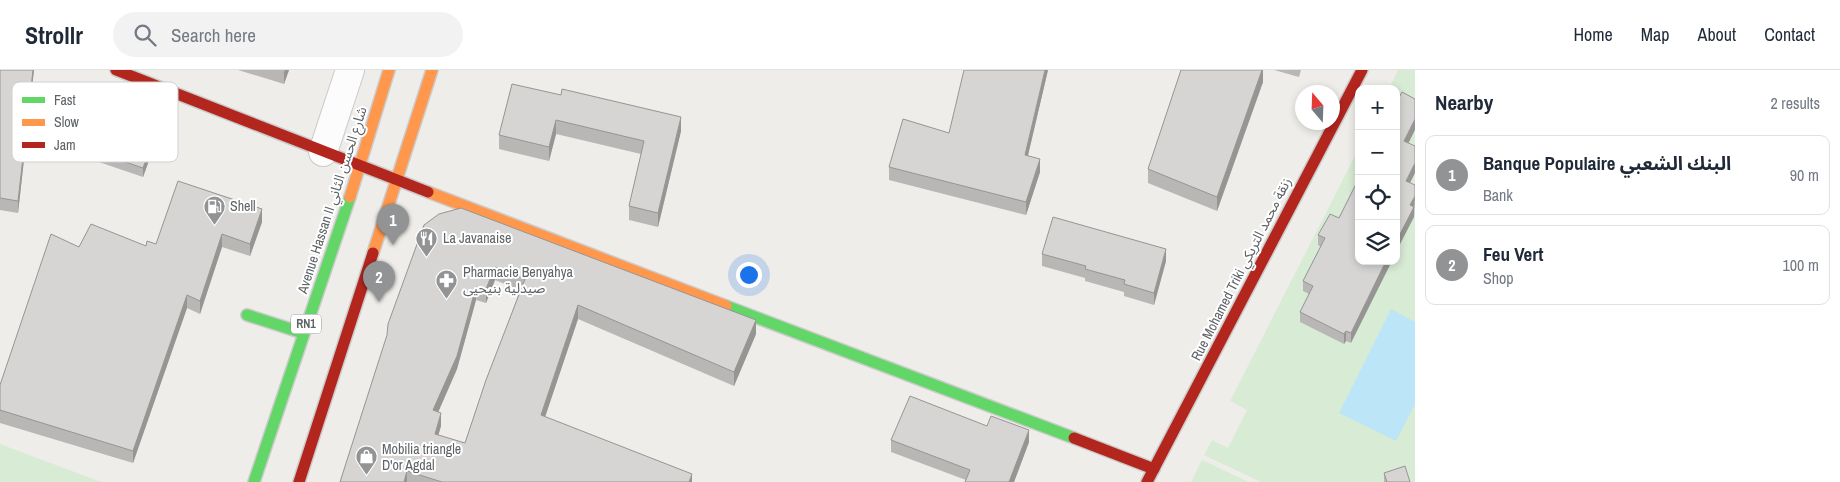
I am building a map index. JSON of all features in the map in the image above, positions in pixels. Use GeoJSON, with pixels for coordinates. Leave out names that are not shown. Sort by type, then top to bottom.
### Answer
{"type":"FeatureCollection","features":[{"type":"Feature","properties":{"kind":"street"},"geometry":{"type":"LineString","coordinates":[[116,70],[146,82]]}},
{"type":"Feature","properties":{"kind":"street"},"geometry":{"type":"LineString","coordinates":[[323,152],[350,70]]}},
{"type":"Feature","properties":{"kind":"street","name":"Avenue Hassan II شارع الحسن الثاني"},"geometry":{"type":"LineString","coordinates":[[254,482],[360,166],[389,70]]}},
{"type":"Feature","properties":{"kind":"street"},"geometry":{"type":"LineString","coordinates":[[299,482],[432,70]]}},
{"type":"Feature","properties":{"kind":"street","name":"Rue Mohamed Triki زنقة محمد التريكي"},"geometry":{"type":"LineString","coordinates":[[1147,482],[1362,70]]}},
{"type":"Feature","properties":{"kind":"street"},"geometry":{"type":"LineString","coordinates":[[178,95],[323,152],[1154,469]]}},
{"type":"Feature","properties":{"kind":"street"},"geometry":{"type":"LineString","coordinates":[[247,315],[303,333]]}},
{"type":"Feature","properties":{"kind":"green space"},"geometry":{"type":"Polygon","coordinates":[[[1398,70],[1415,70],[1415,482],[1261,482],[1204,455],[1212,440],[1228,448],[1247,410],[1230,401],[1355,156],[1355,265],[1400,265],[1400,85],[1391,85],[1398,70]]]}},
{"type":"Feature","properties":{"kind":"green space"},"geometry":{"type":"Polygon","coordinates":[[[0,444],[101,482],[0,482],[0,444]]]}},
{"type":"Feature","properties":{"kind":"green space"},"geometry":{"type":"Polygon","coordinates":[[[1202,460],[1249,482],[1191,482],[1202,460]]]}},
{"type":"Feature","properties":{"kind":"water"},"geometry":{"type":"Polygon","coordinates":[[[1391,309],[1415,322],[1415,404],[1396,441],[1339,413],[1391,309]]]}},
{"type":"Feature","properties":{"kind":"building"},"geometry":{"type":"Polygon","coordinates":[[[0,70],[33,70],[32,82],[12,82],[12,162],[22,162],[18,201],[0,198],[0,70]]]}},
{"type":"Feature","properties":{"kind":"building"},"geometry":{"type":"Polygon","coordinates":[[[964,70],[1045,70],[1025,155],[1040,159],[1026,202],[889,167],[903,119],[949,133],[964,70]]]}},
{"type":"Feature","properties":{"kind":"building"},"geometry":{"type":"Polygon","coordinates":[[[1181,70],[1262,70],[1217,197],[1148,169],[1181,70]]]}},
{"type":"Feature","properties":{"kind":"building"},"geometry":{"type":"Polygon","coordinates":[[[512,84],[561,95],[562,89],[681,117],[658,213],[629,206],[644,141],[556,120],[549,147],[499,135],[512,84]]]}},
{"type":"Feature","properties":{"kind":"building"},"geometry":{"type":"Polygon","coordinates":[[[1402,92],[1415,99],[1415,119],[1404,141],[1415,146],[1415,163],[1406,181],[1415,185],[1415,196],[1410,205],[1414,207],[1400,234],[1400,130],[1400,96],[1402,92]]]}},
{"type":"Feature","properties":{"kind":"building"},"geometry":{"type":"Polygon","coordinates":[[[125,162],[145,162],[143,168],[125,162]]]}},
{"type":"Feature","properties":{"kind":"building"},"geometry":{"type":"Polygon","coordinates":[[[178,181],[262,209],[250,244],[222,234],[200,301],[187,295],[133,451],[0,410],[0,385],[51,234],[79,247],[91,224],[146,246],[147,241],[156,244],[178,181]]]}},
{"type":"Feature","properties":{"kind":"building"},"geometry":{"type":"Polygon","coordinates":[[[1355,186],[1355,265],[1384,265],[1351,333],[1346,331],[1344,334],[1300,312],[1313,286],[1303,281],[1325,238],[1318,235],[1330,214],[1339,218],[1355,186]]]}},
{"type":"Feature","properties":{"kind":"building"},"geometry":{"type":"Polygon","coordinates":[[[461,208],[756,320],[734,372],[578,305],[541,415],[692,474],[689,482],[442,482],[407,471],[404,482],[340,482],[387,335],[388,324],[424,225],[439,214],[461,208]],[[495,267],[486,289],[476,287],[457,356],[433,410],[441,413],[435,434],[465,443],[486,380],[525,279],[495,267]]]}},
{"type":"Feature","properties":{"kind":"building"},"geometry":{"type":"Polygon","coordinates":[[[1053,217],[1166,249],[1154,293],[1124,284],[1125,280],[1085,269],[1086,266],[1042,254],[1053,217]]]}},
{"type":"Feature","properties":{"kind":"building"},"geometry":{"type":"Polygon","coordinates":[[[910,396],[987,426],[991,416],[1029,430],[1009,482],[965,482],[970,470],[891,440],[910,396]]]}},
{"type":"Feature","properties":{"kind":"building"},"geometry":{"type":"Polygon","coordinates":[[[1405,466],[1410,482],[1387,482],[1384,473],[1405,466]]]}},
{"type":"Feature","properties":{"kind":"traffic: fast"},"geometry":{"type":"LineString","coordinates":[[254,482],[350,197]]}},
{"type":"Feature","properties":{"kind":"traffic: fast"},"geometry":{"type":"LineString","coordinates":[[726,306],[1074,438]]}},
{"type":"Feature","properties":{"kind":"traffic: fast"},"geometry":{"type":"LineString","coordinates":[[247,315],[303,333]]}},
{"type":"Feature","properties":{"kind":"traffic: slow"},"geometry":{"type":"LineString","coordinates":[[350,197],[389,70]]}},
{"type":"Feature","properties":{"kind":"traffic: slow"},"geometry":{"type":"LineString","coordinates":[[373,253],[432,70]]}},
{"type":"Feature","properties":{"kind":"traffic: slow"},"geometry":{"type":"LineString","coordinates":[[428,192],[726,306]]}},
{"type":"Feature","properties":{"kind":"traffic: jam"},"geometry":{"type":"LineString","coordinates":[[116,70],[147,82]]}},
{"type":"Feature","properties":{"kind":"traffic: jam"},"geometry":{"type":"LineString","coordinates":[[1147,482],[1362,70]]}},
{"type":"Feature","properties":{"kind":"traffic: jam"},"geometry":{"type":"LineString","coordinates":[[178,94],[428,192]]}},
{"type":"Feature","properties":{"kind":"traffic: jam"},"geometry":{"type":"LineString","coordinates":[[299,482],[373,253]]}},
{"type":"Feature","properties":{"kind":"traffic: jam"},"geometry":{"type":"LineString","coordinates":[[1074,438],[1154,469]]}},
{"type":"Feature","properties":{"kind":"place","name":"Shell"},"geometry":{"type":"Point","coordinates":[214,225]}},
{"type":"Feature","properties":{"kind":"place","name":"Banque Populaire البنك الشعبي"},"geometry":{"type":"Point","coordinates":[393,245]}},
{"type":"Feature","properties":{"kind":"place","name":"La Javanaise"},"geometry":{"type":"Point","coordinates":[427,257]}},
{"type":"Feature","properties":{"kind":"place","name":"Pharmacie Benyahya صيدلية بنيحيى"},"geometry":{"type":"Point","coordinates":[447,299]}},
{"type":"Feature","properties":{"kind":"place","name":"Feu Vert"},"geometry":{"type":"Point","coordinates":[379,302]}},
{"type":"Feature","properties":{"kind":"place","name":"Mobilia triangle D'or Agdal"},"geometry":{"type":"Point","coordinates":[366,476]}}]}
